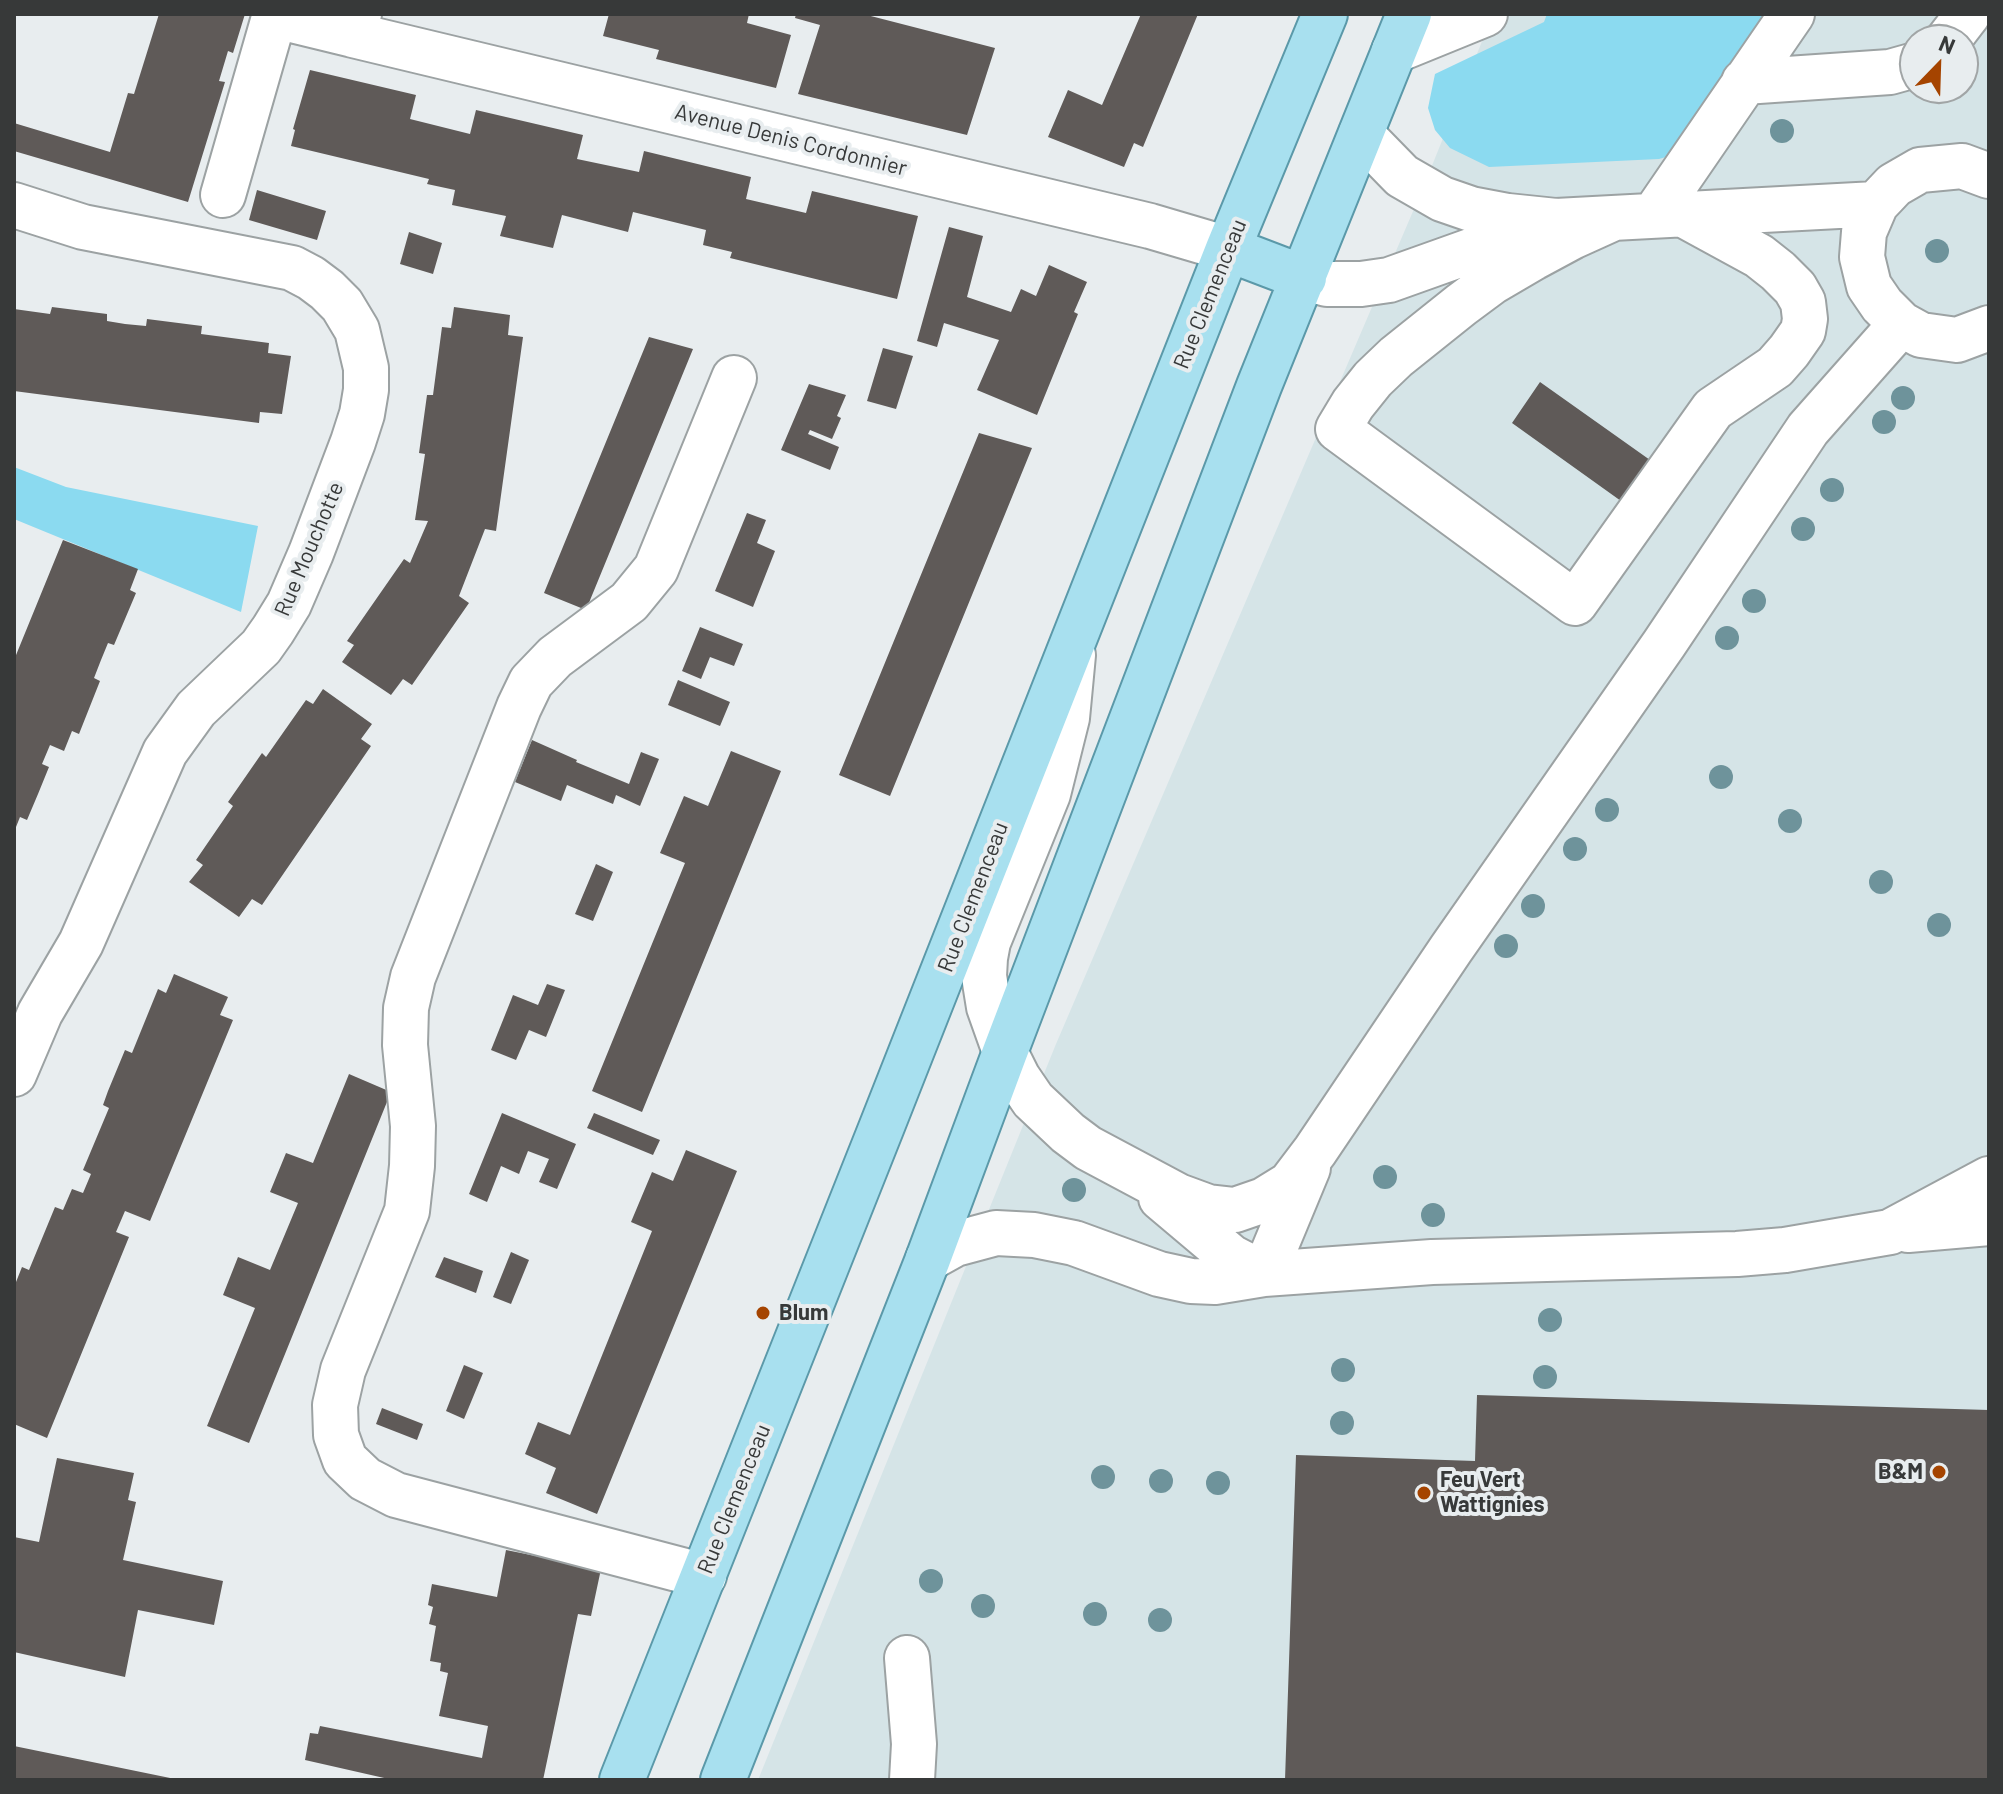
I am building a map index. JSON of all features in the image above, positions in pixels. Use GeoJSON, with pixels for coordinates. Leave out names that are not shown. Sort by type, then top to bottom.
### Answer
{"type":"FeatureCollection","features":[{"type":"Feature","properties":{"kind":"main road","name":"Rue Clemenceau"},"geometry":{"type":"LineString","coordinates":[[622,1780],[1228,249],[1325,14]]}},
{"type":"Feature","properties":{"kind":"main road"},"geometry":{"type":"LineString","coordinates":[[723,1780],[928,1259],[1259,386],[1402,32]]}},
{"type":"Feature","properties":{"kind":"main road"},"geometry":{"type":"LineString","coordinates":[[1228,249],[1304,278]]}},
{"type":"Feature","properties":{"kind":"street"},"geometry":{"type":"LineString","coordinates":[[1402,32],[1485,14]]}},
{"type":"Feature","properties":{"kind":"street"},"geometry":{"type":"LineString","coordinates":[[1650,215],[1750,251],[1778,271],[1795,288],[1803,302],[1803,331],[1775,367],[1713,409],[1575,603],[1338,429],[1373,379],[1396,357],[1492,282],[1572,237],[1650,215],[1792,14]]}},
{"type":"Feature","properties":{"kind":"street","name":"Avenue Denis Cordonnier"},"geometry":{"type":"LineString","coordinates":[[223,195],[275,15],[356,24],[1178,233],[1228,249]]}},
{"type":"Feature","properties":{"kind":"street"},"geometry":{"type":"LineString","coordinates":[[1744,82],[1899,69]]}},
{"type":"Feature","properties":{"kind":"street"},"geometry":{"type":"LineString","coordinates":[[1361,134],[1402,176],[1442,199],[1508,216],[1556,221],[1876,204]]}},
{"type":"Feature","properties":{"kind":"street"},"geometry":{"type":"LineString","coordinates":[[1989,156],[1982,166],[1989,175]]}},
{"type":"Feature","properties":{"kind":"street"},"geometry":{"type":"LineString","coordinates":[[1989,175],[1962,166],[1920,170],[1894,185],[1876,204],[1864,232],[1862,257],[1869,286],[1901,324],[1921,335],[1957,340],[1989,328]]}},
{"type":"Feature","properties":{"kind":"street","name":"Rue Mouchotte"},"geometry":{"type":"LineString","coordinates":[[14,205],[83,227],[274,263],[302,273],[342,305],[357,330],[364,358],[366,390],[353,442],[289,604],[261,647],[196,709],[165,752],[81,943],[40,1013],[14,1074]]}},
{"type":"Feature","properties":{"kind":"street"},"geometry":{"type":"LineString","coordinates":[[1304,278],[1327,284],[1389,280],[1556,221]]}},
{"type":"Feature","properties":{"kind":"street"},"geometry":{"type":"LineString","coordinates":[[1075,637],[1067,718],[1059,757],[1048,794],[988,942],[984,976],[989,1007],[1018,1078],[1033,1100],[1052,1119],[1088,1148],[1178,1196],[1208,1207],[1235,1210],[1264,1200],[1290,1184],[1315,1151],[1808,429],[1901,324]]}},
{"type":"Feature","properties":{"kind":"street"},"geometry":{"type":"LineString","coordinates":[[704,1576],[396,1495],[365,1479],[345,1460],[336,1435],[335,1405],[343,1370],[407,1211],[413,1126],[405,1045],[406,1008],[418,963],[531,682],[555,657],[629,602],[656,569],[734,378]]}},
{"type":"Feature","properties":{"kind":"street"},"geometry":{"type":"LineString","coordinates":[[1264,1274],[1315,1151]]}},
{"type":"Feature","properties":{"kind":"street"},"geometry":{"type":"LineString","coordinates":[[1133,1172],[1231,1257],[1264,1274]]}},
{"type":"Feature","properties":{"kind":"street"},"geometry":{"type":"LineString","coordinates":[[1890,1232],[1989,1179]]}},
{"type":"Feature","properties":{"kind":"street"},"geometry":{"type":"LineString","coordinates":[[928,1259],[955,1244],[996,1233],[1034,1235],[1074,1243],[1159,1274],[1191,1281],[1215,1282],[1264,1274],[1432,1262],[1737,1254],[1785,1250],[1890,1232],[1989,1223]]}},
{"type":"Feature","properties":{"kind":"street"},"geometry":{"type":"LineString","coordinates":[[907,1658],[914,1744],[912,1780]]}},
{"type":"Feature","properties":{"kind":"shaded area"},"geometry":{"type":"Polygon","coordinates":[[[1493,14],[1989,14],[1989,1780],[758,1780],[1056,1044],[1423,188],[1493,14]]]}},
{"type":"Feature","properties":{"kind":"shaded area"},"geometry":{"type":"Polygon","coordinates":[[[1547,14],[1771,14],[1676,154],[1659,159],[1489,167],[1450,148],[1435,130],[1428,108],[1435,74],[1544,22],[1547,14]]]}},
{"type":"Feature","properties":{"kind":"shaded area"},"geometry":{"type":"Polygon","coordinates":[[[14,467],[66,487],[258,526],[241,612],[14,519],[14,467]]]}},
{"type":"Feature","properties":{"kind":"building"},"geometry":{"type":"Polygon","coordinates":[[[159,14],[245,14],[233,53],[228,51],[219,81],[225,82],[188,202],[14,151],[14,123],[110,152],[128,93],[134,94],[159,14]]]}},
{"type":"Feature","properties":{"kind":"building"},"geometry":{"type":"Polygon","coordinates":[[[609,14],[749,14],[747,23],[791,35],[776,88],[656,59],[659,50],[603,36],[609,14]]]}},
{"type":"Feature","properties":{"kind":"building"},"geometry":{"type":"Polygon","coordinates":[[[796,14],[863,14],[995,48],[967,135],[798,94],[820,25],[795,18],[796,14]]]}},
{"type":"Feature","properties":{"kind":"building"},"geometry":{"type":"Polygon","coordinates":[[[1141,14],[1198,14],[1143,147],[1134,143],[1124,167],[1048,137],[1068,90],[1102,105],[1141,14]]]}},
{"type":"Feature","properties":{"kind":"building"},"geometry":{"type":"Polygon","coordinates":[[[310,70],[416,95],[410,119],[470,134],[476,110],[583,135],[577,159],[639,172],[644,151],[751,177],[746,199],[806,213],[812,191],[918,216],[897,299],[730,258],[732,252],[703,245],[706,230],[633,212],[628,232],[562,215],[553,248],[500,236],[506,216],[452,205],[455,190],[427,184],[429,179],[291,146],[310,70]]]}},
{"type":"Feature","properties":{"kind":"building"},"geometry":{"type":"Polygon","coordinates":[[[257,190],[326,211],[317,240],[249,220],[257,190]]]}},
{"type":"Feature","properties":{"kind":"building"},"geometry":{"type":"Polygon","coordinates":[[[949,227],[983,236],[967,297],[1011,312],[1021,289],[1036,296],[1049,265],[1087,282],[1074,312],[1078,314],[1037,415],[977,390],[999,340],[944,323],[937,347],[917,341],[949,227]]]}},
{"type":"Feature","properties":{"kind":"building"},"geometry":{"type":"Polygon","coordinates":[[[409,232],[442,243],[433,274],[400,264],[409,232]]]}},
{"type":"Feature","properties":{"kind":"building"},"geometry":{"type":"Polygon","coordinates":[[[52,307],[107,314],[107,321],[125,324],[146,326],[147,319],[202,326],[201,334],[269,343],[268,353],[291,356],[282,414],[260,412],[259,423],[14,391],[14,309],[50,314],[52,307]]]}},
{"type":"Feature","properties":{"kind":"building"},"geometry":{"type":"Polygon","coordinates":[[[454,307],[510,315],[508,335],[523,337],[496,531],[485,529],[459,596],[469,603],[412,685],[403,679],[391,695],[342,662],[354,645],[347,641],[404,559],[410,563],[428,521],[415,520],[425,454],[419,453],[427,395],[433,395],[442,327],[451,328],[454,307]]]}},
{"type":"Feature","properties":{"kind":"building"},"geometry":{"type":"Polygon","coordinates":[[[649,337],[693,349],[586,610],[544,593],[649,337]]]}},
{"type":"Feature","properties":{"kind":"building"},"geometry":{"type":"Polygon","coordinates":[[[883,348],[913,356],[896,409],[867,401],[883,348]]]}},
{"type":"Feature","properties":{"kind":"building"},"geometry":{"type":"Polygon","coordinates":[[[1540,382],[1650,460],[1621,501],[1512,423],[1540,382]]]}},
{"type":"Feature","properties":{"kind":"building"},"geometry":{"type":"Polygon","coordinates":[[[809,384],[846,395],[832,439],[810,430],[808,434],[839,447],[830,470],[781,450],[809,384]]]}},
{"type":"Feature","properties":{"kind":"building"},"geometry":{"type":"Polygon","coordinates":[[[979,433],[1032,448],[890,796],[839,775],[979,433]]]}},
{"type":"Feature","properties":{"kind":"building"},"geometry":{"type":"Polygon","coordinates":[[[747,513],[766,520],[757,543],[775,551],[753,607],[715,591],[747,513]]]}},
{"type":"Feature","properties":{"kind":"building"},"geometry":{"type":"Polygon","coordinates":[[[63,540],[138,569],[130,590],[136,593],[114,645],[108,643],[101,660],[94,678],[100,681],[79,734],[72,731],[64,751],[50,745],[42,764],[49,767],[38,794],[27,820],[20,817],[14,832],[14,660],[63,540]]]}},
{"type":"Feature","properties":{"kind":"building"},"geometry":{"type":"Polygon","coordinates":[[[700,627],[743,644],[734,666],[710,657],[701,679],[682,671],[700,627]]]}},
{"type":"Feature","properties":{"kind":"building"},"geometry":{"type":"Polygon","coordinates":[[[678,680],[730,702],[720,726],[668,705],[678,680]]]}},
{"type":"Feature","properties":{"kind":"building"},"geometry":{"type":"Polygon","coordinates":[[[323,689],[372,724],[361,739],[371,746],[262,905],[252,899],[239,917],[189,882],[203,865],[196,860],[233,806],[228,802],[262,753],[266,757],[306,700],[313,704],[323,689]]]}},
{"type":"Feature","properties":{"kind":"building"},"geometry":{"type":"Polygon","coordinates":[[[532,740],[629,784],[641,752],[659,759],[640,806],[616,795],[613,804],[567,785],[561,801],[515,782],[532,740]]]}},
{"type":"Feature","properties":{"kind":"building"},"geometry":{"type":"Polygon","coordinates":[[[731,751],[781,771],[642,1112],[592,1091],[685,863],[660,853],[684,796],[708,806],[731,751]]]}},
{"type":"Feature","properties":{"kind":"building"},"geometry":{"type":"Polygon","coordinates":[[[596,864],[613,872],[593,921],[575,914],[596,864]]]}},
{"type":"Feature","properties":{"kind":"building"},"geometry":{"type":"Polygon","coordinates":[[[174,974],[228,997],[220,1015],[233,1020],[150,1221],[125,1211],[116,1232],[129,1237],[47,1438],[14,1424],[14,1287],[22,1267],[29,1270],[55,1207],[63,1210],[72,1189],[83,1193],[91,1174],[83,1170],[109,1108],[103,1105],[125,1050],[132,1053],[158,989],[166,993],[174,974]]]}},
{"type":"Feature","properties":{"kind":"building"},"geometry":{"type":"Polygon","coordinates":[[[547,984],[565,990],[546,1037],[529,1030],[516,1060],[491,1050],[513,995],[538,1005],[547,984]]]}},
{"type":"Feature","properties":{"kind":"building"},"geometry":{"type":"Polygon","coordinates":[[[349,1074],[391,1092],[249,1443],[207,1426],[255,1308],[223,1295],[238,1257],[270,1270],[298,1203],[270,1192],[286,1153],[313,1163],[349,1074]]]}},
{"type":"Feature","properties":{"kind":"building"},"geometry":{"type":"Polygon","coordinates":[[[502,1113],[576,1144],[557,1189],[539,1182],[549,1159],[528,1151],[519,1174],[501,1166],[487,1202],[469,1194],[502,1113]]]}},
{"type":"Feature","properties":{"kind":"building"},"geometry":{"type":"Polygon","coordinates":[[[594,1113],[660,1140],[653,1155],[587,1128],[594,1113]]]}},
{"type":"Feature","properties":{"kind":"building"},"geometry":{"type":"Polygon","coordinates":[[[686,1150],[737,1171],[597,1514],[546,1493],[556,1468],[525,1454],[538,1422],[570,1435],[652,1231],[631,1222],[652,1172],[673,1181],[686,1150]]]}},
{"type":"Feature","properties":{"kind":"building"},"geometry":{"type":"Polygon","coordinates":[[[511,1252],[529,1260],[511,1304],[493,1297],[511,1252]]]}},
{"type":"Feature","properties":{"kind":"building"},"geometry":{"type":"Polygon","coordinates":[[[444,1257],[483,1271],[476,1293],[435,1277],[444,1257]]]}},
{"type":"Feature","properties":{"kind":"building"},"geometry":{"type":"Polygon","coordinates":[[[464,1365],[483,1373],[464,1419],[446,1411],[464,1365]]]}},
{"type":"Feature","properties":{"kind":"building"},"geometry":{"type":"Polygon","coordinates":[[[1477,1395],[1989,1410],[1989,1780],[1285,1780],[1296,1455],[1475,1461],[1477,1395]]]}},
{"type":"Feature","properties":{"kind":"building"},"geometry":{"type":"Polygon","coordinates":[[[382,1408],[423,1424],[417,1440],[376,1424],[382,1408]]]}},
{"type":"Feature","properties":{"kind":"building"},"geometry":{"type":"Polygon","coordinates":[[[57,1458],[134,1473],[128,1500],[136,1502],[123,1560],[223,1581],[214,1625],[138,1610],[125,1677],[14,1652],[14,1537],[39,1542],[57,1458]]]}},
{"type":"Feature","properties":{"kind":"building"},"geometry":{"type":"Polygon","coordinates":[[[506,1550],[601,1569],[591,1616],[578,1614],[543,1780],[393,1780],[305,1760],[310,1733],[318,1734],[320,1726],[482,1758],[488,1726],[439,1716],[448,1673],[440,1671],[441,1663],[430,1661],[436,1626],[429,1624],[433,1607],[428,1605],[432,1584],[497,1597],[506,1550]]]}},
{"type":"Feature","properties":{"kind":"building"},"geometry":{"type":"Polygon","coordinates":[[[14,1746],[175,1779],[175,1780],[14,1780],[14,1746]]]}},
{"type":"Feature","properties":{"kind":"place","name":"Blum"},"geometry":{"type":"Point","coordinates":[763,1313]}},
{"type":"Feature","properties":{"kind":"place","name":"B&M"},"geometry":{"type":"Point","coordinates":[1939,1472]}},
{"type":"Feature","properties":{"kind":"place","name":"Feu Vert Wattignies"},"geometry":{"type":"Point","coordinates":[1424,1493]}}]}
